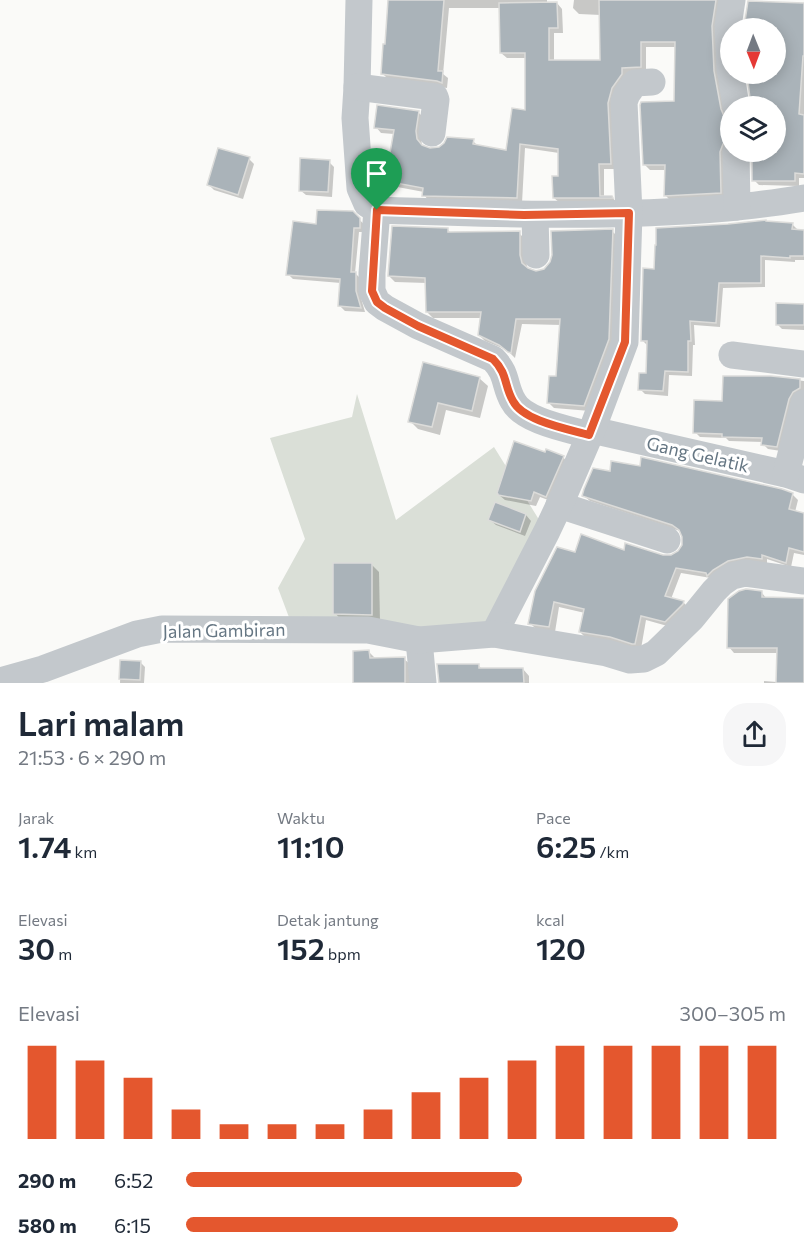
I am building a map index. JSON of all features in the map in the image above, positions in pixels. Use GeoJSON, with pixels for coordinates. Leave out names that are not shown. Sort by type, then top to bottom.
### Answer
{"type":"FeatureCollection","features":[{"type":"Feature","properties":{"kind":"street"},"geometry":{"type":"LineString","coordinates":[[359,0],[355,118],[360,188],[367,204],[377,210],[535,215],[629,213],[737,207],[804,198]]}},
{"type":"Feature","properties":{"kind":"street"},"geometry":{"type":"LineString","coordinates":[[729,18],[732,0]]}},
{"type":"Feature","properties":{"kind":"street"},"geometry":{"type":"LineString","coordinates":[[494,634],[559,505],[591,432],[625,342],[629,213],[624,102],[635,83],[652,82]]}},
{"type":"Feature","properties":{"kind":"street"},"geometry":{"type":"LineString","coordinates":[[357,87],[435,97],[432,133]]}},
{"type":"Feature","properties":{"kind":"street"},"geometry":{"type":"LineString","coordinates":[[736,162],[737,207]]}},
{"type":"Feature","properties":{"kind":"street","name":"Gang Gelatik"},"geometry":{"type":"LineString","coordinates":[[377,210],[372,291],[377,302],[418,326],[493,359],[504,374],[512,400],[518,409],[532,418],[795,477]]}},
{"type":"Feature","properties":{"kind":"street"},"geometry":{"type":"LineString","coordinates":[[535,215],[536,255]]}},
{"type":"Feature","properties":{"kind":"street"},"geometry":{"type":"LineString","coordinates":[[732,355],[804,364]]}},
{"type":"Feature","properties":{"kind":"street"},"geometry":{"type":"LineString","coordinates":[[795,477],[804,403]]}},
{"type":"Feature","properties":{"kind":"street"},"geometry":{"type":"LineString","coordinates":[[559,505],[667,540]]}},
{"type":"Feature","properties":{"kind":"street","name":"Jalan Gambiran"},"geometry":{"type":"LineString","coordinates":[[0,681],[43,669],[137,634],[162,629],[368,630],[419,640],[494,634],[607,653],[630,660],[644,659],[656,653],[692,618],[714,591],[732,576],[745,573],[804,581]]}},
{"type":"Feature","properties":{"kind":"street"},"geometry":{"type":"LineString","coordinates":[[419,640],[423,683]]}},
{"type":"Feature","properties":{"kind":"shaded area"},"geometry":{"type":"Polygon","coordinates":[[[357,394],[396,520],[494,447],[546,531],[497,627],[293,628],[278,588],[305,539],[270,438],[352,417],[357,394]]]}},
{"type":"Feature","properties":{"kind":"building"},"geometry":{"type":"Polygon","coordinates":[[[388,0],[444,0],[438,71],[443,71],[442,83],[381,74],[388,0]]]}},
{"type":"Feature","properties":{"kind":"building"},"geometry":{"type":"Polygon","coordinates":[[[599,0],[716,0],[712,26],[714,71],[720,104],[721,193],[664,196],[665,165],[643,165],[640,105],[641,102],[674,101],[675,42],[641,42],[641,67],[622,68],[622,74],[612,88],[608,103],[611,164],[599,164],[600,196],[612,196],[613,198],[553,198],[552,176],[558,176],[558,149],[520,144],[517,198],[422,196],[423,188],[385,181],[394,130],[374,128],[377,105],[419,111],[417,139],[422,145],[430,148],[439,147],[447,137],[474,139],[473,144],[506,150],[512,108],[525,110],[525,53],[500,53],[499,3],[557,2],[558,28],[549,28],[549,60],[600,60],[599,0]]]}},
{"type":"Feature","properties":{"kind":"building"},"geometry":{"type":"Polygon","coordinates":[[[748,1],[804,3],[804,56],[799,114],[804,115],[804,174],[795,173],[795,181],[752,181],[752,162],[786,162],[786,96],[750,96],[748,84],[786,84],[786,18],[745,18],[748,1]]]}},
{"type":"Feature","properties":{"kind":"building"},"geometry":{"type":"Polygon","coordinates":[[[218,148],[250,157],[238,195],[207,185],[218,148]]]}},
{"type":"Feature","properties":{"kind":"building"},"geometry":{"type":"Polygon","coordinates":[[[300,158],[330,160],[328,192],[299,191],[300,158]]]}},
{"type":"Feature","properties":{"kind":"building"},"geometry":{"type":"Polygon","coordinates":[[[317,210],[353,211],[360,218],[360,228],[354,228],[351,272],[356,272],[356,291],[361,308],[338,306],[340,279],[286,275],[293,221],[316,224],[317,210]]]}},
{"type":"Feature","properties":{"kind":"building"},"geometry":{"type":"Polygon","coordinates":[[[766,220],[793,223],[792,229],[804,230],[804,256],[790,256],[790,258],[761,256],[761,283],[719,283],[716,323],[690,321],[688,372],[665,371],[663,391],[638,390],[639,373],[646,373],[647,341],[641,341],[643,268],[654,269],[656,228],[766,220]]]}},
{"type":"Feature","properties":{"kind":"building"},"geometry":{"type":"Polygon","coordinates":[[[392,226],[448,228],[448,232],[520,231],[522,263],[536,271],[544,269],[550,262],[551,231],[613,229],[609,339],[584,406],[547,403],[549,376],[556,376],[560,319],[516,319],[511,353],[478,335],[481,312],[426,312],[425,278],[388,276],[392,226]]]}},
{"type":"Feature","properties":{"kind":"building"},"geometry":{"type":"Polygon","coordinates":[[[776,303],[804,304],[804,325],[776,325],[776,303]]]}},
{"type":"Feature","properties":{"kind":"building"},"geometry":{"type":"Polygon","coordinates":[[[423,362],[480,377],[472,411],[438,403],[432,427],[408,422],[423,362]]]}},
{"type":"Feature","properties":{"kind":"building"},"geometry":{"type":"Polygon","coordinates":[[[723,376],[771,376],[800,379],[800,388],[793,392],[789,399],[777,447],[761,445],[762,438],[722,437],[722,434],[693,433],[694,400],[722,401],[723,376]]]}},
{"type":"Feature","properties":{"kind":"building"},"geometry":{"type":"Polygon","coordinates":[[[514,441],[564,456],[546,497],[534,492],[531,501],[498,495],[514,441]]]}},
{"type":"Feature","properties":{"kind":"building"},"geometry":{"type":"Polygon","coordinates":[[[641,457],[793,493],[789,509],[804,513],[804,552],[789,548],[786,563],[762,555],[762,559],[747,557],[728,561],[707,576],[706,573],[676,568],[665,596],[684,601],[683,604],[665,622],[641,616],[635,644],[579,632],[584,609],[554,602],[549,627],[528,624],[535,591],[557,547],[575,552],[581,534],[624,550],[625,543],[663,555],[671,555],[678,551],[682,545],[682,537],[679,530],[672,525],[582,496],[593,468],[610,471],[611,461],[640,466],[641,457]]]}},
{"type":"Feature","properties":{"kind":"building"},"geometry":{"type":"Polygon","coordinates":[[[495,502],[526,514],[520,532],[488,520],[495,502]]]}},
{"type":"Feature","properties":{"kind":"building"},"geometry":{"type":"Polygon","coordinates":[[[333,563],[372,563],[372,615],[333,614],[333,563]]]}},
{"type":"Feature","properties":{"kind":"building"},"geometry":{"type":"Polygon","coordinates":[[[746,589],[762,591],[762,597],[804,598],[804,683],[776,683],[777,648],[727,648],[728,599],[746,589]]]}},
{"type":"Feature","properties":{"kind":"building"},"geometry":{"type":"Polygon","coordinates":[[[369,650],[370,658],[405,657],[405,683],[353,683],[353,651],[369,650]]]}},
{"type":"Feature","properties":{"kind":"building"},"geometry":{"type":"Polygon","coordinates":[[[120,660],[141,661],[140,680],[119,679],[120,660]]]}},
{"type":"Feature","properties":{"kind":"building"},"geometry":{"type":"Polygon","coordinates":[[[437,664],[479,664],[479,668],[523,668],[524,683],[439,683],[437,664]]]}},
{"type":"Feature","properties":{"kind":"route"},"geometry":{"type":"LineString","coordinates":[[377,210],[524,215],[629,213],[625,342],[589,435],[532,418],[518,409],[512,400],[504,374],[493,359],[418,326],[377,302],[372,291],[372,273],[377,210]]}}]}
